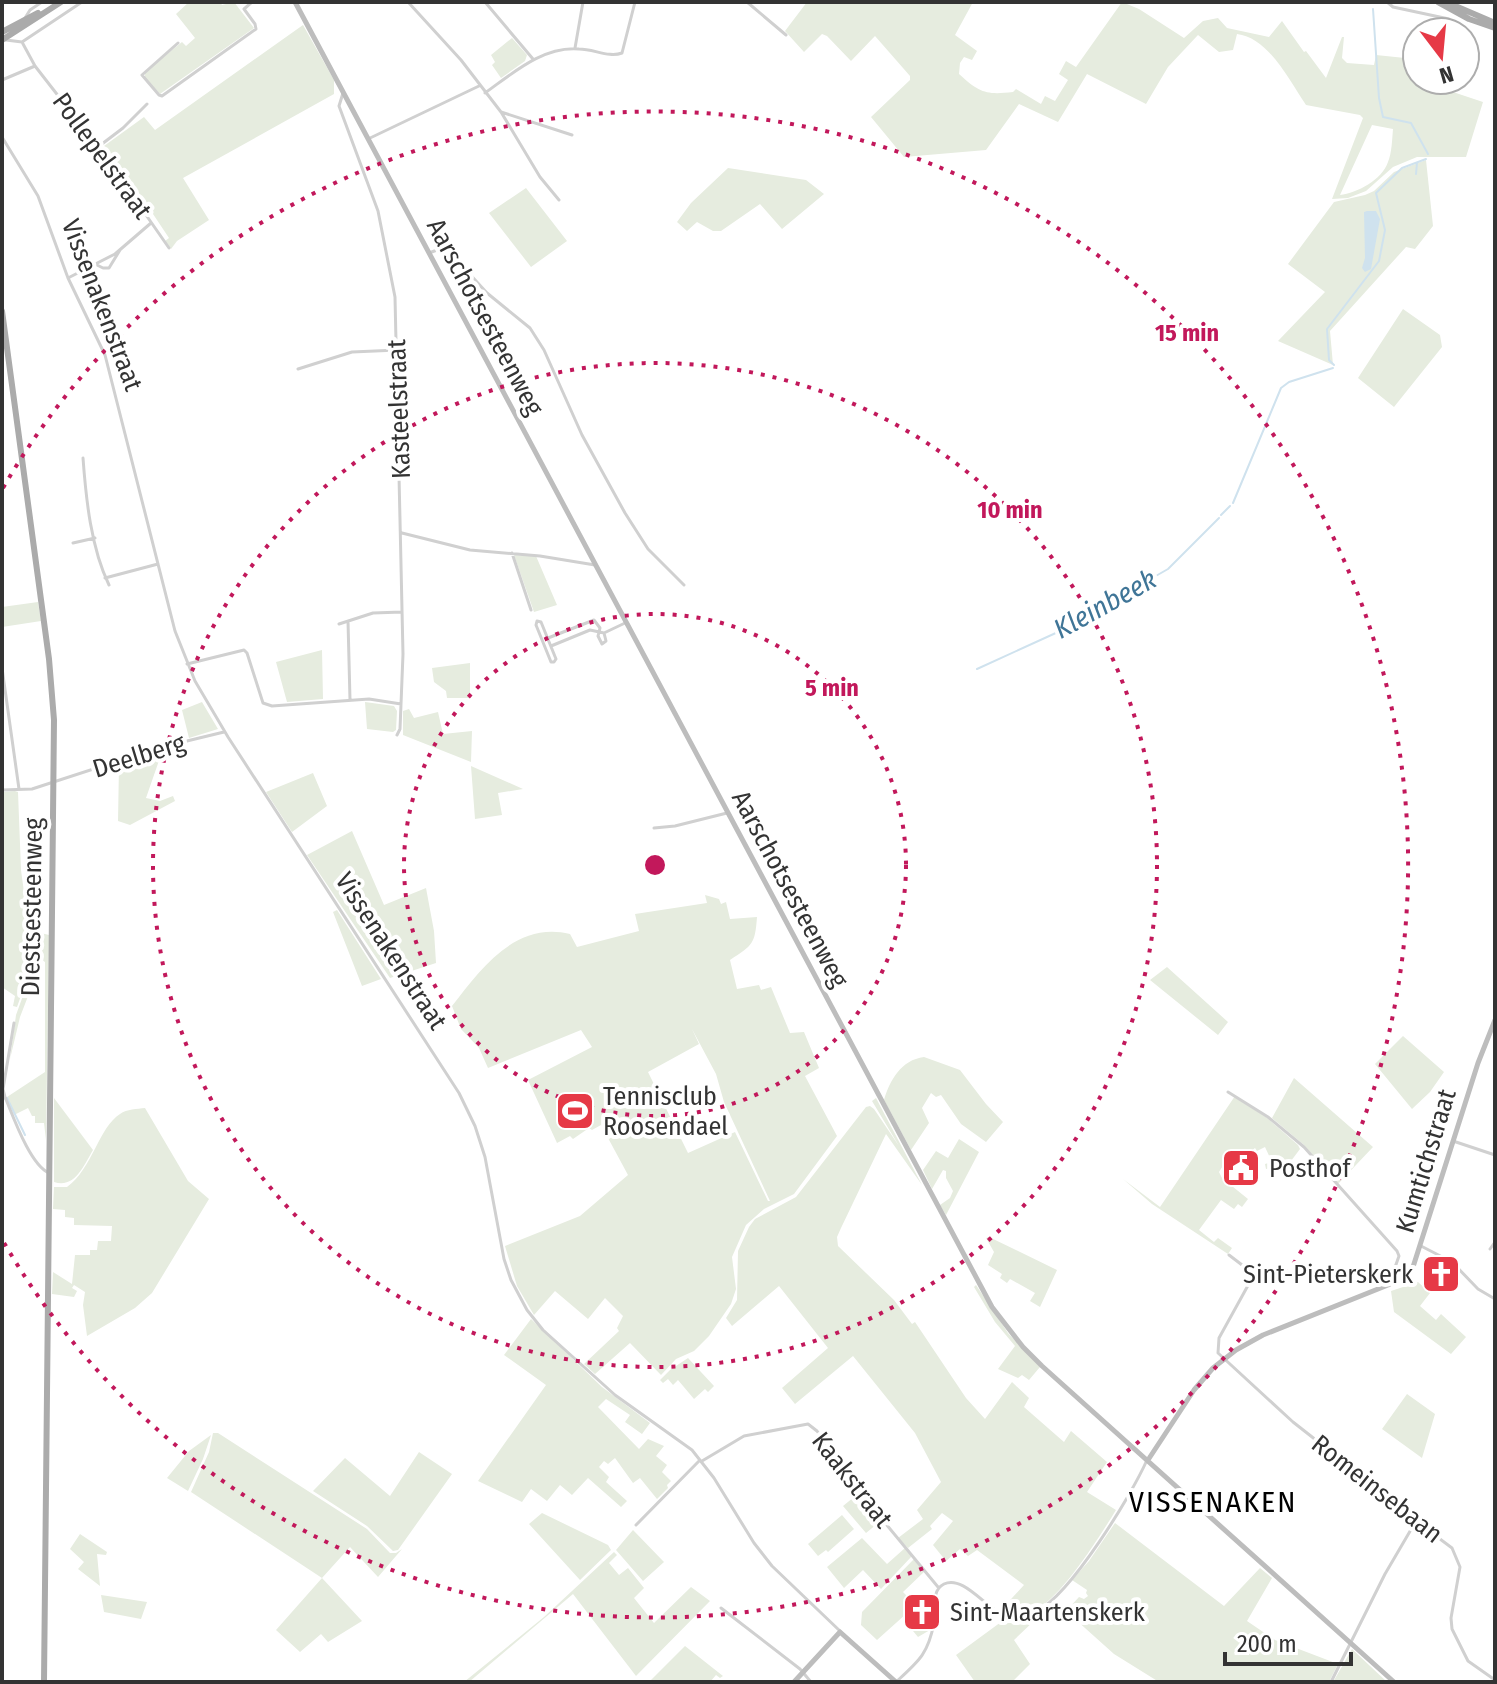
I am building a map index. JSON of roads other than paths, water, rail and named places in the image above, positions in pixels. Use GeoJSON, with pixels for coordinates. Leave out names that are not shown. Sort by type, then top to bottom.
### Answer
{"type":"FeatureCollection","features":[{"type":"Feature","properties":{"kind":"main road"},"geometry":{"type":"LineString","coordinates":[[2,32],[58,2]]}},
{"type":"Feature","properties":{"kind":"main road"},"geometry":{"type":"LineString","coordinates":[[2,40],[58,2]]}},
{"type":"Feature","properties":{"kind":"main road","name":"Aarschotsesteenweg"},"geometry":{"type":"LineString","coordinates":[[295,2],[992,1307],[1023,1347],[1394,1682]]}},
{"type":"Feature","properties":{"kind":"main road"},"geometry":{"type":"LineString","coordinates":[[1438,2],[1469,19],[1495,26]]}},
{"type":"Feature","properties":{"kind":"main road"},"geometry":{"type":"LineString","coordinates":[[1446,2],[1495,26]]}},
{"type":"Feature","properties":{"kind":"main road","name":"Diestsesteenweg"},"geometry":{"type":"LineString","coordinates":[[2,314],[54,709],[44,1682]]}},
{"type":"Feature","properties":{"kind":"main road","name":"Kumtichstraat"},"geometry":{"type":"LineString","coordinates":[[1397,1281],[1413,1267],[1481,1052],[1495,1020]]}},
{"type":"Feature","properties":{"kind":"main road"},"geometry":{"type":"LineString","coordinates":[[1148,1460],[1194,1390],[1224,1359],[1263,1335],[1397,1281]]}},
{"type":"Feature","properties":{"kind":"main road"},"geometry":{"type":"LineString","coordinates":[[794,1682],[840,1632]]}},
{"type":"Feature","properties":{"kind":"main road","name":"Vissenakenstraat"},"geometry":{"type":"LineString","coordinates":[[840,1632],[896,1682]]}},
{"type":"Feature","properties":{"kind":"street"},"geometry":{"type":"LineString","coordinates":[[25,18],[42,2]]}},
{"type":"Feature","properties":{"kind":"street"},"geometry":{"type":"LineString","coordinates":[[2,40],[20,42],[82,2]]}},
{"type":"Feature","properties":{"kind":"street"},"geometry":{"type":"LineString","coordinates":[[178,43],[142,75],[162,96],[256,29],[244,9],[252,2]]}},
{"type":"Feature","properties":{"kind":"street"},"geometry":{"type":"LineString","coordinates":[[408,2],[461,60],[501,112],[540,177],[559,200]]}},
{"type":"Feature","properties":{"kind":"street"},"geometry":{"type":"LineString","coordinates":[[485,2],[533,59]]}},
{"type":"Feature","properties":{"kind":"street"},"geometry":{"type":"LineString","coordinates":[[575,48],[583,2]]}},
{"type":"Feature","properties":{"kind":"street"},"geometry":{"type":"LineString","coordinates":[[485,93],[533,59],[575,48],[612,55],[622,53],[635,2]]}},
{"type":"Feature","properties":{"kind":"street"},"geometry":{"type":"LineString","coordinates":[[747,2],[754,4],[786,35]]}},
{"type":"Feature","properties":{"kind":"street"},"geometry":{"type":"LineString","coordinates":[[1387,2],[1393,7],[1435,16]]}},
{"type":"Feature","properties":{"kind":"street","name":"Pollepelstraat"},"geometry":{"type":"LineString","coordinates":[[20,42],[169,248]]}},
{"type":"Feature","properties":{"kind":"street","name":"Pollepelstraat"},"geometry":{"type":"LineString","coordinates":[[2,80],[35,66]]}},
{"type":"Feature","properties":{"kind":"street"},"geometry":{"type":"LineString","coordinates":[[368,139],[479,86]]}},
{"type":"Feature","properties":{"kind":"street","name":"Kasteelstraat"},"geometry":{"type":"LineString","coordinates":[[343,93],[339,106],[383,229],[395,297],[402,533],[401,704],[397,735]]}},
{"type":"Feature","properties":{"kind":"street"},"geometry":{"type":"LineString","coordinates":[[98,147],[147,104]]}},
{"type":"Feature","properties":{"kind":"street"},"geometry":{"type":"LineString","coordinates":[[501,112],[572,135]]}},
{"type":"Feature","properties":{"kind":"street","name":"Vissenakenstraat"},"geometry":{"type":"LineString","coordinates":[[2,137],[38,196],[68,278],[111,373],[175,631],[187,664],[224,732],[463,1100],[480,1140],[489,1172],[504,1259],[527,1310],[543,1330],[615,1395],[671,1433],[701,1460],[772,1566],[840,1632]]}},
{"type":"Feature","properties":{"kind":"street"},"geometry":{"type":"LineString","coordinates":[[68,278],[121,248],[151,223]]}},
{"type":"Feature","properties":{"kind":"street"},"geometry":{"type":"LineString","coordinates":[[429,253],[445,247],[487,293],[530,328],[547,357],[592,455],[625,513],[648,549],[684,585]]}},
{"type":"Feature","properties":{"kind":"street"},"geometry":{"type":"LineString","coordinates":[[95,264],[109,268],[121,248]]}},
{"type":"Feature","properties":{"kind":"street"},"geometry":{"type":"LineString","coordinates":[[298,369],[352,352],[398,350]]}},
{"type":"Feature","properties":{"kind":"street"},"geometry":{"type":"LineString","coordinates":[[83,458],[95,538],[109,585]]}},
{"type":"Feature","properties":{"kind":"street"},"geometry":{"type":"LineString","coordinates":[[402,533],[470,550],[595,565]]}},
{"type":"Feature","properties":{"kind":"street"},"geometry":{"type":"LineString","coordinates":[[73,543],[95,538]]}},
{"type":"Feature","properties":{"kind":"street"},"geometry":{"type":"LineString","coordinates":[[512,553],[531,610]]}},
{"type":"Feature","properties":{"kind":"street"},"geometry":{"type":"LineString","coordinates":[[105,578],[158,564]]}},
{"type":"Feature","properties":{"kind":"street"},"geometry":{"type":"LineString","coordinates":[[339,624],[373,613],[402,612]]}},
{"type":"Feature","properties":{"kind":"street"},"geometry":{"type":"LineString","coordinates":[[548,638],[594,620],[602,633]]}},
{"type":"Feature","properties":{"kind":"street"},"geometry":{"type":"LineString","coordinates":[[348,621],[350,700]]}},
{"type":"Feature","properties":{"kind":"street"},"geometry":{"type":"LineString","coordinates":[[537,621],[541,622],[551,646],[556,659],[554,662],[551,662],[543,643],[537,621]]}},
{"type":"Feature","properties":{"kind":"street"},"geometry":{"type":"LineString","coordinates":[[551,646],[590,630],[602,633],[625,623]]}},
{"type":"Feature","properties":{"kind":"street"},"geometry":{"type":"LineString","coordinates":[[187,664],[244,650],[266,711]]}},
{"type":"Feature","properties":{"kind":"street"},"geometry":{"type":"LineString","coordinates":[[2,668],[19,789]]}},
{"type":"Feature","properties":{"kind":"street"},"geometry":{"type":"LineString","coordinates":[[266,704],[369,699],[401,704]]}},
{"type":"Feature","properties":{"kind":"street","name":"Deelberg"},"geometry":{"type":"LineString","coordinates":[[2,790],[32,789],[158,748],[224,732]]}},
{"type":"Feature","properties":{"kind":"street"},"geometry":{"type":"LineString","coordinates":[[654,828],[727,813]]}},
{"type":"Feature","properties":{"kind":"street"},"geometry":{"type":"LineString","coordinates":[[14,1023],[2,1089],[23,1138],[43,1170],[49,1173]]}},
{"type":"Feature","properties":{"kind":"street"},"geometry":{"type":"LineString","coordinates":[[1228,1092],[1255,1107],[1304,1147],[1397,1251],[1399,1256],[1393,1273],[1397,1281]]}},
{"type":"Feature","properties":{"kind":"street"},"geometry":{"type":"LineString","coordinates":[[1453,1141],[1495,1155]]}},
{"type":"Feature","properties":{"kind":"street"},"geometry":{"type":"LineString","coordinates":[[1490,1249],[1495,1242]]}},
{"type":"Feature","properties":{"kind":"street"},"geometry":{"type":"LineString","coordinates":[[1421,1245],[1452,1262],[1478,1289],[1495,1299]]}},
{"type":"Feature","properties":{"kind":"street"},"geometry":{"type":"LineString","coordinates":[[1224,1359],[1218,1353],[1219,1338],[1251,1280],[1246,1268],[1229,1255]]}},
{"type":"Feature","properties":{"kind":"street","name":"Romeinsebaan"},"geometry":{"type":"LineString","coordinates":[[1224,1359],[1293,1422],[1387,1492],[1416,1521],[1456,1553],[1460,1567],[1452,1629],[1468,1661],[1495,1680]]}},
{"type":"Feature","properties":{"kind":"street","name":"Kaakstraat"},"geometry":{"type":"LineString","coordinates":[[701,1460],[744,1436],[804,1423],[811,1425],[862,1495],[939,1588]]}},
{"type":"Feature","properties":{"kind":"street"},"geometry":{"type":"LineString","coordinates":[[636,1525],[701,1460]]}},
{"type":"Feature","properties":{"kind":"street"},"geometry":{"type":"LineString","coordinates":[[896,1682],[928,1650],[939,1588],[950,1582],[958,1583],[993,1609],[1010,1615],[1024,1616],[1039,1610],[1091,1554],[1148,1460]]}},
{"type":"Feature","properties":{"kind":"street"},"geometry":{"type":"LineString","coordinates":[[1331,1682],[1385,1574],[1416,1521]]}},
{"type":"Feature","properties":{"kind":"street"},"geometry":{"type":"LineString","coordinates":[[721,1608],[804,1673],[811,1682]]}},
{"type":"Feature","properties":{"kind":"water"},"geometry":{"type":"Polygon","coordinates":[[[1376,211],[1380,219],[1371,269],[1365,272],[1362,268],[1365,258],[1364,212],[1376,211]]]}},
{"type":"Feature","properties":{"kind":"waterway","name":"Kleinbeek"},"geometry":{"type":"LineString","coordinates":[[1373,9],[1383,117],[1411,123],[1428,154]]}},
{"type":"Feature","properties":{"kind":"waterway","name":"Kleinbeek"},"geometry":{"type":"LineString","coordinates":[[1334,365],[1329,360],[1327,329],[1379,261],[1385,230],[1376,193],[1402,168],[1426,159]]}},
{"type":"Feature","properties":{"kind":"waterway"},"geometry":{"type":"LineString","coordinates":[[1416,174],[1417,163]]}},
{"type":"Feature","properties":{"kind":"waterway","name":"Kleinbeek"},"geometry":{"type":"LineString","coordinates":[[1233,503],[1281,388],[1289,382],[1333,368]]}},
{"type":"Feature","properties":{"kind":"waterway","name":"Kleinbeek"},"geometry":{"type":"LineString","coordinates":[[1221,515],[1230,506]]}},
{"type":"Feature","properties":{"kind":"waterway","name":"Kleinbeek"},"geometry":{"type":"LineString","coordinates":[[977,669],[1058,632],[1168,569],[1219,518]]}},
{"type":"Feature","properties":{"kind":"waterway"},"geometry":{"type":"LineString","coordinates":[[2,1095],[3,1099],[7,1098],[25,1135]]}},
{"type":"Feature","properties":{"kind":"place","name":"Tennisclub Roosendael"},"geometry":{"type":"Point","coordinates":[575,1111]}},
{"type":"Feature","properties":{"kind":"place","name":"Posthof"},"geometry":{"type":"Point","coordinates":[1241,1168]}},
{"type":"Feature","properties":{"kind":"place","name":"Sint-Pieterskerk"},"geometry":{"type":"Point","coordinates":[1441,1274]}},
{"type":"Feature","properties":{"kind":"place","name":"Sint-Maartenskerk"},"geometry":{"type":"Point","coordinates":[922,1612]}},
{"type":"Feature","properties":{"kind":"district","name":"VISSENAKEN"},"geometry":{"type":"Point","coordinates":[1213,1502]}}]}
